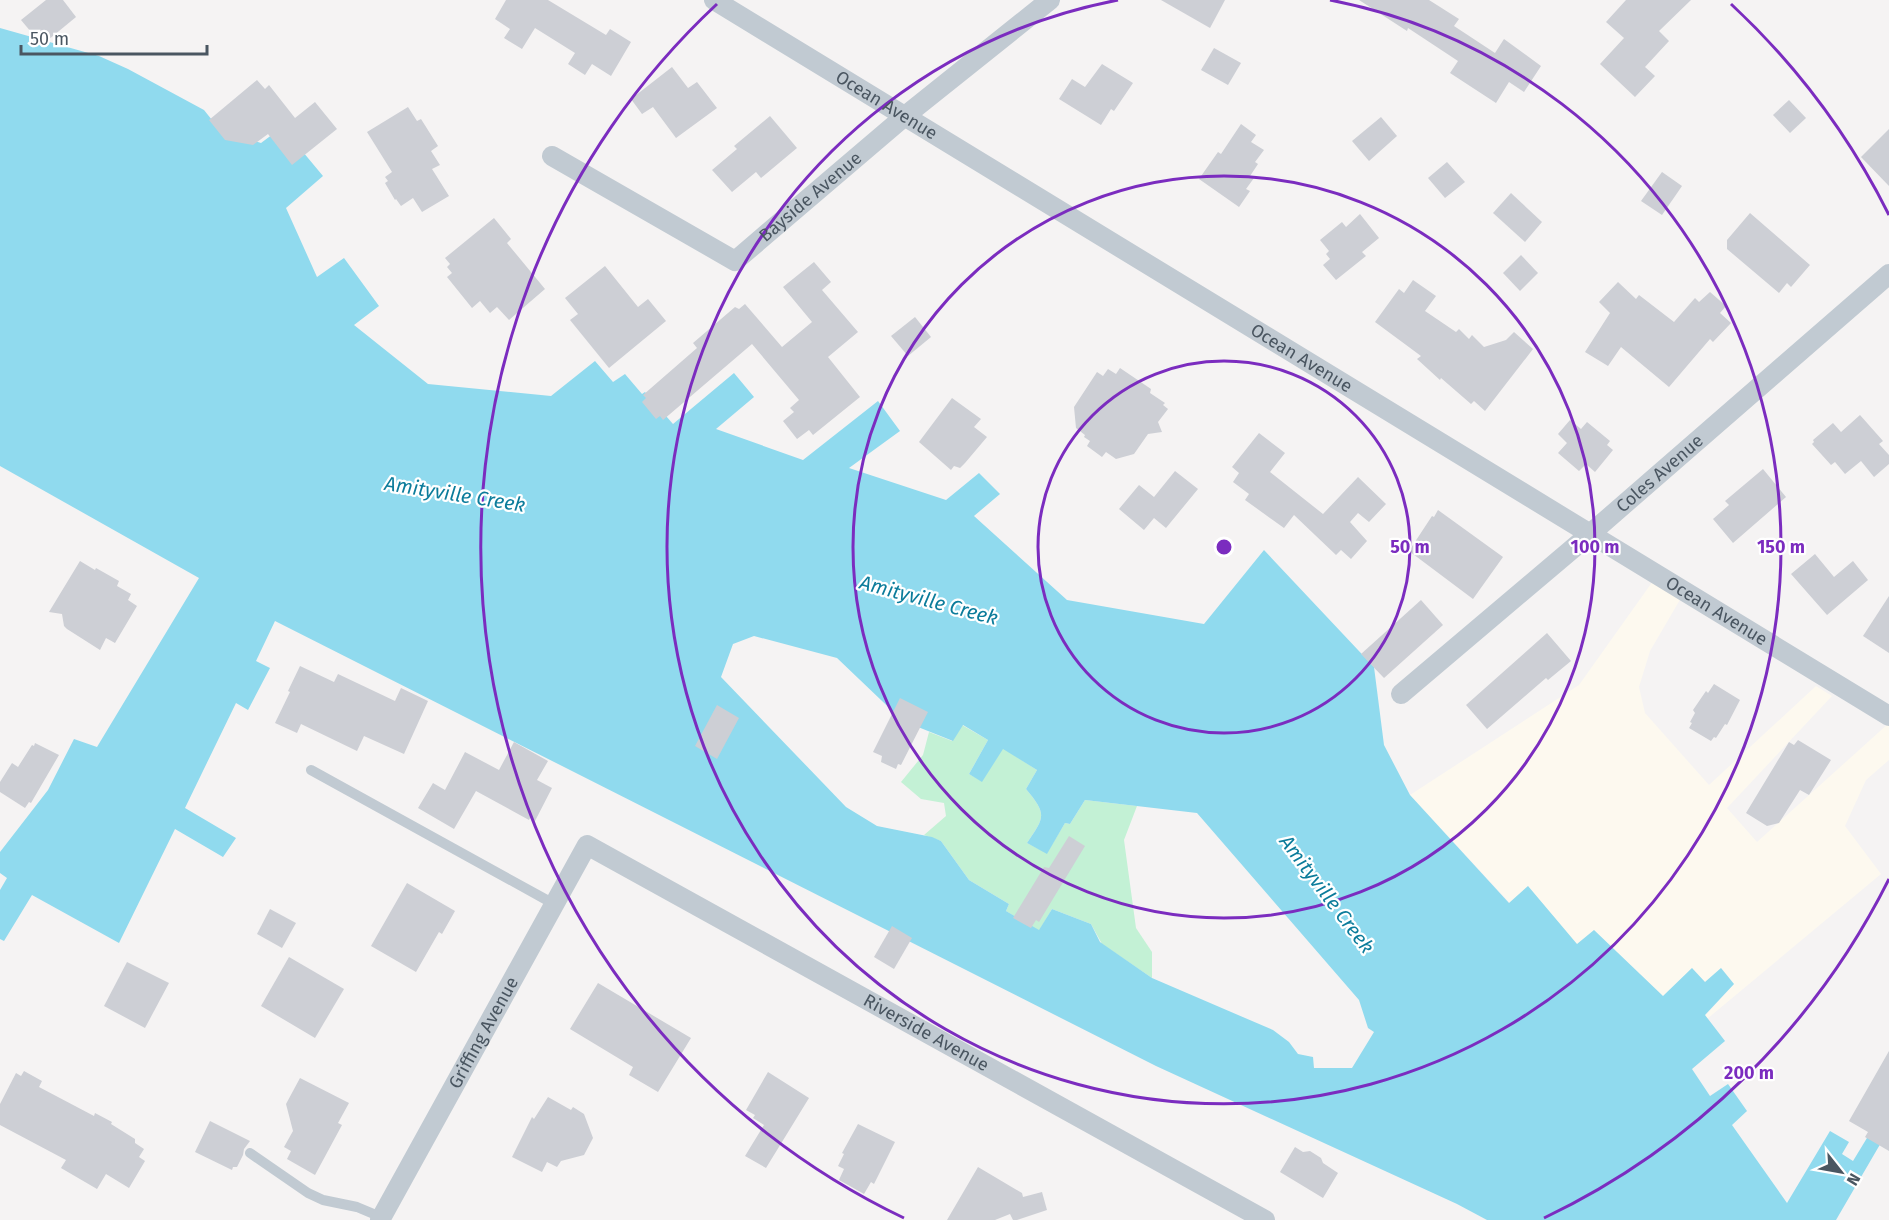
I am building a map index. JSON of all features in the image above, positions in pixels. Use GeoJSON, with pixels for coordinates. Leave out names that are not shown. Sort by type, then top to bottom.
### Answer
{"type":"FeatureCollection","features":[{"type":"Feature","properties":{"kind":"street","name":"Ocean Avenue"},"geometry":{"type":"LineString","coordinates":[[714,0],[1889,716]]}},
{"type":"Feature","properties":{"kind":"street","name":"Bayside Avenue"},"geometry":{"type":"LineString","coordinates":[[552,156],[735,261],[905,116],[1050,0]]}},
{"type":"Feature","properties":{"kind":"street","name":"Coles Avenue"},"geometry":{"type":"LineString","coordinates":[[1401,694],[1590,534],[1889,274]]}},
{"type":"Feature","properties":{"kind":"street","name":"Griffing Avenue"},"geometry":{"type":"LineString","coordinates":[[381,1219],[587,845]]}},
{"type":"Feature","properties":{"kind":"street","name":"Riverside Avenue"},"geometry":{"type":"LineString","coordinates":[[587,845],[1265,1220]]}},
{"type":"Feature","properties":{"kind":"lane"},"geometry":{"type":"LineString","coordinates":[[311,770],[554,904]]}},
{"type":"Feature","properties":{"kind":"lane"},"geometry":{"type":"LineString","coordinates":[[250,1153],[323,1200],[357,1207],[381,1219]]}},
{"type":"Feature","properties":{"kind":"shaded area"},"geometry":{"type":"Polygon","coordinates":[[[1653,581],[1681,598],[1650,651],[1639,687],[1645,713],[1709,785],[1816,686],[1832,696],[1727,808],[1757,842],[1889,723],[1889,760],[1866,780],[1845,826],[1881,874],[1707,1019],[1705,1016],[1734,984],[1721,968],[1705,982],[1692,968],[1663,996],[1594,930],[1577,945],[1528,886],[1510,903],[1410,795],[1579,685],[1653,581]]]}},
{"type":"Feature","properties":{"kind":"green space"},"geometry":{"type":"Polygon","coordinates":[[[962,725],[988,740],[969,774],[982,781],[1003,748],[1037,770],[1026,789],[1038,804],[1041,816],[1027,843],[1047,853],[1065,823],[1070,824],[1085,800],[1137,806],[1124,840],[1136,928],[1152,952],[1152,978],[1102,944],[1091,924],[1052,909],[1039,931],[1006,911],[1009,904],[969,880],[941,841],[924,835],[946,816],[944,803],[921,799],[901,782],[923,755],[929,732],[952,741],[962,725]]]}},
{"type":"Feature","properties":{"kind":"water","name":"Amityville Creek"},"geometry":{"type":"Polygon","coordinates":[[[0,28],[99,56],[204,110],[220,130],[261,143],[273,134],[303,152],[323,176],[286,208],[317,277],[344,258],[379,306],[354,325],[428,384],[551,396],[595,361],[613,382],[625,374],[642,394],[645,392],[673,424],[734,373],[754,397],[716,429],[803,460],[878,401],[900,431],[849,468],[946,500],[979,473],[1000,494],[974,516],[1067,600],[1204,624],[1264,550],[1374,667],[1384,745],[1410,795],[1509,903],[1528,886],[1577,944],[1594,930],[1663,996],[1692,968],[1705,982],[1721,968],[1734,984],[1705,1015],[1725,1041],[1692,1069],[1710,1096],[1728,1084],[1747,1111],[1732,1125],[1787,1203],[1830,1131],[1849,1142],[1842,1154],[1853,1161],[1870,1133],[1882,1141],[1836,1220],[1487,1220],[1457,1204],[1156,1066],[275,621],[256,661],[270,668],[248,710],[236,703],[185,808],[236,838],[223,857],[175,829],[119,943],[32,895],[4,941],[0,939],[0,890],[7,878],[0,873],[0,852],[48,790],[74,739],[97,747],[199,578],[0,466],[0,28]],[[754,636],[733,644],[721,677],[846,807],[877,826],[932,837],[941,841],[969,880],[1009,904],[1006,911],[1039,930],[1052,909],[1091,924],[1100,942],[1152,978],[1273,1030],[1289,1042],[1298,1054],[1313,1057],[1314,1068],[1352,1068],[1374,1032],[1368,1028],[1359,1000],[1197,813],[1085,800],[1070,824],[1065,823],[1047,854],[1027,843],[1041,816],[1038,804],[1026,789],[1037,770],[1003,749],[982,782],[969,774],[988,740],[963,725],[953,741],[903,721],[837,658],[754,636]]]}},
{"type":"Feature","properties":{"kind":"building"},"geometry":{"type":"Polygon","coordinates":[[[46,0],[63,0],[76,17],[42,45],[21,20],[46,0]]]}},
{"type":"Feature","properties":{"kind":"building"},"geometry":{"type":"Polygon","coordinates":[[[506,0],[548,0],[606,35],[610,29],[631,42],[611,76],[592,64],[585,75],[568,64],[575,53],[535,28],[522,49],[504,38],[510,29],[495,19],[506,0]]]}},
{"type":"Feature","properties":{"kind":"building"},"geometry":{"type":"Polygon","coordinates":[[[1161,0],[1225,0],[1210,28],[1161,0]]]}},
{"type":"Feature","properties":{"kind":"building"},"geometry":{"type":"Polygon","coordinates":[[[1359,0],[1429,0],[1459,19],[1454,26],[1495,53],[1504,39],[1541,66],[1524,92],[1509,82],[1496,103],[1450,73],[1458,61],[1408,28],[1407,31],[1359,0]]]}},
{"type":"Feature","properties":{"kind":"building"},"geometry":{"type":"Polygon","coordinates":[[[1626,0],[1691,0],[1659,31],[1669,41],[1645,67],[1655,76],[1635,97],[1600,64],[1624,38],[1606,22],[1626,0]]]}},
{"type":"Feature","properties":{"kind":"building"},"geometry":{"type":"Polygon","coordinates":[[[1214,48],[1241,63],[1228,85],[1201,70],[1214,48]]]}},
{"type":"Feature","properties":{"kind":"building"},"geometry":{"type":"Polygon","coordinates":[[[1102,64],[1133,83],[1114,111],[1111,109],[1101,125],[1059,99],[1072,79],[1085,87],[1102,64]]]}},
{"type":"Feature","properties":{"kind":"building"},"geometry":{"type":"Polygon","coordinates":[[[672,67],[688,88],[697,82],[717,108],[676,138],[653,107],[642,114],[631,99],[672,67]]]}},
{"type":"Feature","properties":{"kind":"building"},"geometry":{"type":"Polygon","coordinates":[[[257,80],[265,89],[269,85],[295,118],[315,102],[337,129],[292,165],[268,134],[253,145],[225,140],[209,120],[257,80]]]}},
{"type":"Feature","properties":{"kind":"building"},"geometry":{"type":"Polygon","coordinates":[[[1789,100],[1806,118],[1790,133],[1773,115],[1789,100]]]}},
{"type":"Feature","properties":{"kind":"building"},"geometry":{"type":"Polygon","coordinates":[[[408,107],[417,121],[421,119],[438,146],[431,151],[440,165],[432,169],[449,196],[422,212],[413,198],[401,206],[395,200],[385,183],[388,181],[385,177],[392,172],[367,132],[408,107]]]}},
{"type":"Feature","properties":{"kind":"building"},"geometry":{"type":"Polygon","coordinates":[[[770,116],[797,148],[761,178],[756,172],[732,192],[712,170],[737,149],[734,146],[770,116]]]}},
{"type":"Feature","properties":{"kind":"building"},"geometry":{"type":"Polygon","coordinates":[[[1381,117],[1397,136],[1369,161],[1352,141],[1381,117]]]}},
{"type":"Feature","properties":{"kind":"building"},"geometry":{"type":"Polygon","coordinates":[[[1241,124],[1256,135],[1251,142],[1264,150],[1255,162],[1258,164],[1250,176],[1254,178],[1246,189],[1250,191],[1239,207],[1199,179],[1218,152],[1221,154],[1241,124]]]}},
{"type":"Feature","properties":{"kind":"building"},"geometry":{"type":"Polygon","coordinates":[[[1889,129],[1889,186],[1861,157],[1889,129]]]}},
{"type":"Feature","properties":{"kind":"building"},"geometry":{"type":"Polygon","coordinates":[[[1447,162],[1465,182],[1445,198],[1428,178],[1447,162]]]}},
{"type":"Feature","properties":{"kind":"building"},"geometry":{"type":"Polygon","coordinates":[[[1662,172],[1682,186],[1662,215],[1641,201],[1662,172]]]}},
{"type":"Feature","properties":{"kind":"building"},"geometry":{"type":"Polygon","coordinates":[[[1511,193],[1542,222],[1525,242],[1493,213],[1511,193]]]}},
{"type":"Feature","properties":{"kind":"building"},"geometry":{"type":"Polygon","coordinates":[[[1750,213],[1810,265],[1791,287],[1787,283],[1779,293],[1727,249],[1727,240],[1750,213]]]}},
{"type":"Feature","properties":{"kind":"building"},"geometry":{"type":"Polygon","coordinates":[[[1360,214],[1379,238],[1362,252],[1366,256],[1336,280],[1323,265],[1330,259],[1326,254],[1329,251],[1320,240],[1342,222],[1346,227],[1360,214]]]}},
{"type":"Feature","properties":{"kind":"building"},"geometry":{"type":"Polygon","coordinates":[[[494,218],[511,239],[507,243],[545,289],[509,320],[497,307],[490,313],[480,301],[472,308],[447,277],[452,273],[447,267],[450,264],[445,258],[494,218]]]}},
{"type":"Feature","properties":{"kind":"building"},"geometry":{"type":"Polygon","coordinates":[[[1521,255],[1538,273],[1520,291],[1503,273],[1521,255]]]}},
{"type":"Feature","properties":{"kind":"building"},"geometry":{"type":"Polygon","coordinates":[[[814,262],[831,282],[822,290],[858,332],[828,357],[860,397],[813,435],[809,430],[797,439],[783,421],[794,412],[790,408],[799,400],[752,344],[663,420],[660,416],[656,419],[642,402],[646,398],[643,395],[697,348],[693,343],[735,307],[739,309],[745,304],[782,347],[812,322],[783,287],[814,262]]]}},
{"type":"Feature","properties":{"kind":"building"},"geometry":{"type":"Polygon","coordinates":[[[605,266],[638,307],[648,299],[666,321],[609,368],[570,320],[578,314],[565,298],[605,266]]]}},
{"type":"Feature","properties":{"kind":"building"},"geometry":{"type":"Polygon","coordinates":[[[1413,280],[1436,296],[1425,311],[1456,332],[1459,329],[1469,339],[1472,335],[1484,347],[1506,340],[1514,332],[1533,349],[1485,411],[1474,401],[1471,404],[1441,378],[1440,380],[1417,359],[1421,356],[1375,322],[1399,289],[1404,293],[1413,280]]]}},
{"type":"Feature","properties":{"kind":"building"},"geometry":{"type":"Polygon","coordinates":[[[1618,282],[1636,299],[1639,295],[1674,322],[1695,298],[1699,302],[1710,292],[1726,306],[1720,313],[1731,323],[1713,342],[1710,339],[1669,387],[1621,347],[1608,366],[1585,352],[1610,313],[1599,302],[1618,282]]]}},
{"type":"Feature","properties":{"kind":"building"},"geometry":{"type":"Polygon","coordinates":[[[915,317],[931,337],[908,356],[891,336],[915,317]]]}},
{"type":"Feature","properties":{"kind":"building"},"geometry":{"type":"Polygon","coordinates":[[[1120,368],[1151,389],[1150,393],[1165,403],[1163,405],[1168,409],[1158,422],[1162,432],[1148,434],[1134,454],[1116,459],[1106,452],[1102,457],[1087,446],[1090,441],[1076,428],[1074,407],[1097,372],[1103,376],[1108,369],[1116,374],[1120,368]]]}},
{"type":"Feature","properties":{"kind":"building"},"geometry":{"type":"Polygon","coordinates":[[[952,398],[981,419],[974,427],[987,437],[960,468],[954,466],[951,470],[919,442],[952,398]]]}},
{"type":"Feature","properties":{"kind":"building"},"geometry":{"type":"Polygon","coordinates":[[[1860,415],[1883,441],[1879,444],[1889,455],[1889,464],[1874,477],[1861,461],[1845,474],[1835,462],[1831,465],[1812,444],[1813,440],[1833,423],[1841,432],[1860,415]]]}},
{"type":"Feature","properties":{"kind":"building"},"geometry":{"type":"Polygon","coordinates":[[[1570,420],[1581,429],[1587,422],[1610,441],[1607,445],[1613,450],[1595,472],[1586,464],[1579,471],[1558,453],[1567,443],[1558,434],[1570,420]]]}},
{"type":"Feature","properties":{"kind":"building"},"geometry":{"type":"Polygon","coordinates":[[[1259,433],[1285,453],[1270,472],[1323,514],[1358,477],[1386,504],[1369,522],[1358,513],[1350,522],[1367,541],[1351,559],[1341,550],[1336,555],[1294,515],[1284,528],[1245,500],[1249,494],[1233,482],[1239,473],[1232,467],[1259,433]]]}},
{"type":"Feature","properties":{"kind":"building"},"geometry":{"type":"Polygon","coordinates":[[[1763,469],[1786,497],[1733,543],[1713,519],[1729,505],[1725,501],[1763,469]]]}},
{"type":"Feature","properties":{"kind":"building"},"geometry":{"type":"Polygon","coordinates":[[[1175,471],[1198,489],[1166,528],[1154,518],[1144,530],[1119,509],[1139,485],[1154,497],[1175,471]]]}},
{"type":"Feature","properties":{"kind":"building"},"geometry":{"type":"Polygon","coordinates":[[[1438,510],[1503,557],[1473,599],[1409,551],[1438,510]]]}},
{"type":"Feature","properties":{"kind":"building"},"geometry":{"type":"Polygon","coordinates":[[[1815,554],[1834,577],[1853,561],[1868,580],[1827,615],[1791,574],[1815,554]]]}},
{"type":"Feature","properties":{"kind":"building"},"geometry":{"type":"Polygon","coordinates":[[[80,561],[119,581],[117,586],[131,594],[128,600],[137,606],[115,643],[106,638],[100,650],[67,629],[64,626],[62,614],[49,612],[80,561]]]}},
{"type":"Feature","properties":{"kind":"building"},"geometry":{"type":"Polygon","coordinates":[[[1889,596],[1889,653],[1863,636],[1889,596]]]}},
{"type":"Feature","properties":{"kind":"building"},"geometry":{"type":"Polygon","coordinates":[[[1421,600],[1443,625],[1384,678],[1361,654],[1421,600]]]}},
{"type":"Feature","properties":{"kind":"building"},"geometry":{"type":"Polygon","coordinates":[[[1547,633],[1571,661],[1548,680],[1546,678],[1487,729],[1466,705],[1547,633]]]}},
{"type":"Feature","properties":{"kind":"building"},"geometry":{"type":"Polygon","coordinates":[[[300,666],[334,682],[338,674],[395,701],[401,688],[428,701],[404,754],[364,736],[357,751],[301,724],[297,733],[275,723],[300,666]]]}},
{"type":"Feature","properties":{"kind":"building"},"geometry":{"type":"Polygon","coordinates":[[[1714,684],[1740,700],[1727,725],[1725,724],[1716,738],[1714,737],[1711,741],[1689,728],[1695,713],[1693,710],[1706,691],[1708,693],[1714,684]]]}},
{"type":"Feature","properties":{"kind":"building"},"geometry":{"type":"Polygon","coordinates":[[[900,698],[928,712],[901,765],[898,764],[896,769],[881,762],[882,756],[873,752],[900,698]]]}},
{"type":"Feature","properties":{"kind":"building"},"geometry":{"type":"Polygon","coordinates":[[[717,705],[739,718],[717,759],[695,746],[717,705]]]}},
{"type":"Feature","properties":{"kind":"building"},"geometry":{"type":"Polygon","coordinates":[[[1798,740],[1831,760],[1809,795],[1800,790],[1779,823],[1767,826],[1746,813],[1789,742],[1794,745],[1798,740]]]}},
{"type":"Feature","properties":{"kind":"building"},"geometry":{"type":"Polygon","coordinates":[[[514,742],[548,761],[537,780],[552,788],[535,821],[530,818],[529,820],[476,791],[454,829],[418,808],[433,783],[445,790],[465,752],[499,770],[514,742]]]}},
{"type":"Feature","properties":{"kind":"building"},"geometry":{"type":"Polygon","coordinates":[[[35,743],[59,755],[31,803],[29,802],[25,808],[0,792],[0,782],[12,763],[18,767],[35,743]]]}},
{"type":"Feature","properties":{"kind":"building"},"geometry":{"type":"Polygon","coordinates":[[[1069,836],[1085,846],[1039,922],[1036,920],[1031,928],[1013,918],[1044,867],[1049,868],[1069,836]]]}},
{"type":"Feature","properties":{"kind":"building"},"geometry":{"type":"Polygon","coordinates":[[[407,883],[455,911],[442,934],[439,932],[416,972],[371,946],[407,883]]]}},
{"type":"Feature","properties":{"kind":"building"},"geometry":{"type":"Polygon","coordinates":[[[270,909],[296,923],[282,948],[257,934],[270,909]]]}},
{"type":"Feature","properties":{"kind":"building"},"geometry":{"type":"Polygon","coordinates":[[[892,926],[912,938],[894,969],[874,957],[892,926]]]}},
{"type":"Feature","properties":{"kind":"building"},"geometry":{"type":"Polygon","coordinates":[[[289,957],[344,989],[315,1038],[261,1006],[289,957]]]}},
{"type":"Feature","properties":{"kind":"building"},"geometry":{"type":"Polygon","coordinates":[[[127,962],[169,983],[145,1028],[104,1006],[127,962]]]}},
{"type":"Feature","properties":{"kind":"building"},"geometry":{"type":"Polygon","coordinates":[[[598,983],[691,1038],[658,1092],[629,1075],[633,1067],[570,1029],[598,983]]]}},
{"type":"Feature","properties":{"kind":"building"},"geometry":{"type":"Polygon","coordinates":[[[1889,1051],[1889,1151],[1865,1137],[1868,1132],[1849,1121],[1889,1051]]]}},
{"type":"Feature","properties":{"kind":"building"},"geometry":{"type":"Polygon","coordinates":[[[24,1071],[42,1081],[39,1087],[94,1116],[95,1113],[112,1122],[111,1124],[135,1139],[135,1143],[144,1149],[139,1157],[145,1161],[129,1188],[106,1174],[97,1189],[61,1168],[66,1160],[0,1125],[0,1104],[16,1073],[21,1076],[24,1071]]]}},
{"type":"Feature","properties":{"kind":"building"},"geometry":{"type":"Polygon","coordinates":[[[768,1072],[809,1098],[766,1168],[745,1156],[764,1125],[753,1118],[755,1115],[746,1110],[768,1072]]]}},
{"type":"Feature","properties":{"kind":"building"},"geometry":{"type":"Polygon","coordinates":[[[300,1078],[349,1103],[338,1123],[342,1125],[315,1175],[287,1159],[291,1151],[284,1147],[293,1131],[286,1104],[300,1078]]]}},
{"type":"Feature","properties":{"kind":"building"},"geometry":{"type":"Polygon","coordinates":[[[548,1097],[571,1110],[573,1107],[584,1114],[593,1138],[584,1155],[561,1161],[557,1167],[547,1162],[542,1172],[512,1157],[532,1117],[534,1119],[548,1097]]]}},
{"type":"Feature","properties":{"kind":"building"},"geometry":{"type":"Polygon","coordinates":[[[210,1121],[250,1141],[237,1167],[233,1167],[232,1170],[195,1152],[210,1121]]]}},
{"type":"Feature","properties":{"kind":"building"},"geometry":{"type":"Polygon","coordinates":[[[858,1124],[895,1142],[874,1184],[871,1182],[864,1194],[839,1180],[844,1169],[838,1166],[844,1154],[842,1153],[858,1124]]]}},
{"type":"Feature","properties":{"kind":"building"},"geometry":{"type":"Polygon","coordinates":[[[1295,1147],[1303,1152],[1310,1151],[1338,1173],[1323,1198],[1280,1172],[1295,1147]]]}},
{"type":"Feature","properties":{"kind":"building"},"geometry":{"type":"Polygon","coordinates":[[[978,1167],[1022,1193],[1023,1197],[1042,1192],[1047,1210],[1017,1220],[1013,1220],[1010,1214],[995,1220],[947,1220],[978,1167]]]}}]}
